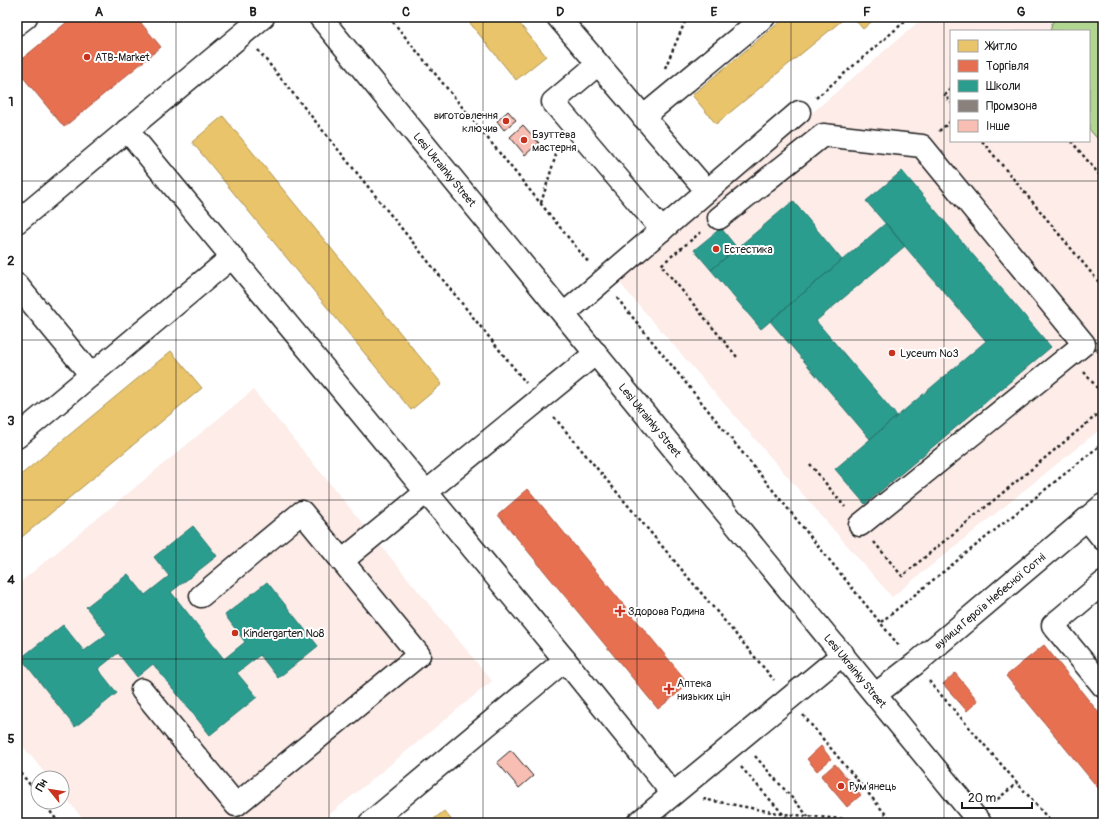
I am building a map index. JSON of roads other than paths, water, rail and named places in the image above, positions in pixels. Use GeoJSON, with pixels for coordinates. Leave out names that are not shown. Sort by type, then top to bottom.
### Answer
{"type":"FeatureCollection","features":[{"type":"Feature","properties":{"kind":"main road"},"geometry":{"type":"LineString","coordinates":[[17,24],[26,17]]}},
{"type":"Feature","properties":{"kind":"main road"},"geometry":{"type":"LineString","coordinates":[[17,222],[263,17]]}},
{"type":"Feature","properties":{"kind":"main road","name":"Lesi Ukrainky Street"},"geometry":{"type":"LineString","coordinates":[[320,17],[876,694],[980,823]]}},
{"type":"Feature","properties":{"kind":"main road"},"geometry":{"type":"LineString","coordinates":[[558,17],[707,191]]}},
{"type":"Feature","properties":{"kind":"main road"},"geometry":{"type":"LineString","coordinates":[[643,117],[764,17]]}},
{"type":"Feature","properties":{"kind":"main road"},"geometry":{"type":"LineString","coordinates":[[598,64],[553,102],[662,230]]}},
{"type":"Feature","properties":{"kind":"main road"},"geometry":{"type":"LineString","coordinates":[[564,314],[798,112]]}},
{"type":"Feature","properties":{"kind":"main road"},"geometry":{"type":"LineString","coordinates":[[127,130],[565,660],[673,794]]}},
{"type":"Feature","properties":{"kind":"main road"},"geometry":{"type":"LineString","coordinates":[[777,131],[922,146],[1084,344],[860,525]]}},
{"type":"Feature","properties":{"kind":"main road"},"geometry":{"type":"LineString","coordinates":[[719,218],[823,135]]}},
{"type":"Feature","properties":{"kind":"main road"},"geometry":{"type":"LineString","coordinates":[[17,437],[232,257]]}},
{"type":"Feature","properties":{"kind":"main road"},"geometry":{"type":"LineString","coordinates":[[17,285],[91,375]]}},
{"type":"Feature","properties":{"kind":"main road"},"geometry":{"type":"LineString","coordinates":[[342,561],[596,353]]}},
{"type":"Feature","properties":{"kind":"main road","name":"вулиця Героїв Небесної Сотні"},"geometry":{"type":"LineString","coordinates":[[876,694],[915,664],[1103,505]]}},
{"type":"Feature","properties":{"kind":"main road"},"geometry":{"type":"LineString","coordinates":[[142,690],[236,805],[419,655],[302,512],[201,596]]}},
{"type":"Feature","properties":{"kind":"main road"},"geometry":{"type":"LineString","coordinates":[[1087,519],[1103,539]]}},
{"type":"Feature","properties":{"kind":"main road"},"geometry":{"type":"LineString","coordinates":[[1103,584],[1053,625],[1103,686]]}},
{"type":"Feature","properties":{"kind":"main road"},"geometry":{"type":"LineString","coordinates":[[638,823],[843,654]]}},
{"type":"Feature","properties":{"kind":"main road"},"geometry":{"type":"LineString","coordinates":[[370,823],[565,660]]}},
{"type":"Feature","properties":{"kind":"place","name":"ATB-Market"},"geometry":{"type":"Point","coordinates":[87,57]}},
{"type":"Feature","properties":{"kind":"place","name":"виготовлення ключив"},"geometry":{"type":"Point","coordinates":[506,121]}},
{"type":"Feature","properties":{"kind":"place","name":"Бзуттева мастерня"},"geometry":{"type":"Point","coordinates":[524,140]}},
{"type":"Feature","properties":{"kind":"place","name":"Естестика"},"geometry":{"type":"Point","coordinates":[716,249]}},
{"type":"Feature","properties":{"kind":"place","name":"Lyceum №3"},"geometry":{"type":"Point","coordinates":[892,353]}},
{"type":"Feature","properties":{"kind":"place","name":"Здорова Родина"},"geometry":{"type":"Point","coordinates":[620,611]}},
{"type":"Feature","properties":{"kind":"place","name":"Kindergarten №8"},"geometry":{"type":"Point","coordinates":[235,633]}},
{"type":"Feature","properties":{"kind":"place","name":"Аптека низьких цін"},"geometry":{"type":"Point","coordinates":[669,689]}},
{"type":"Feature","properties":{"kind":"place","name":"Рум'янець"},"geometry":{"type":"Point","coordinates":[841,786]}}]}
